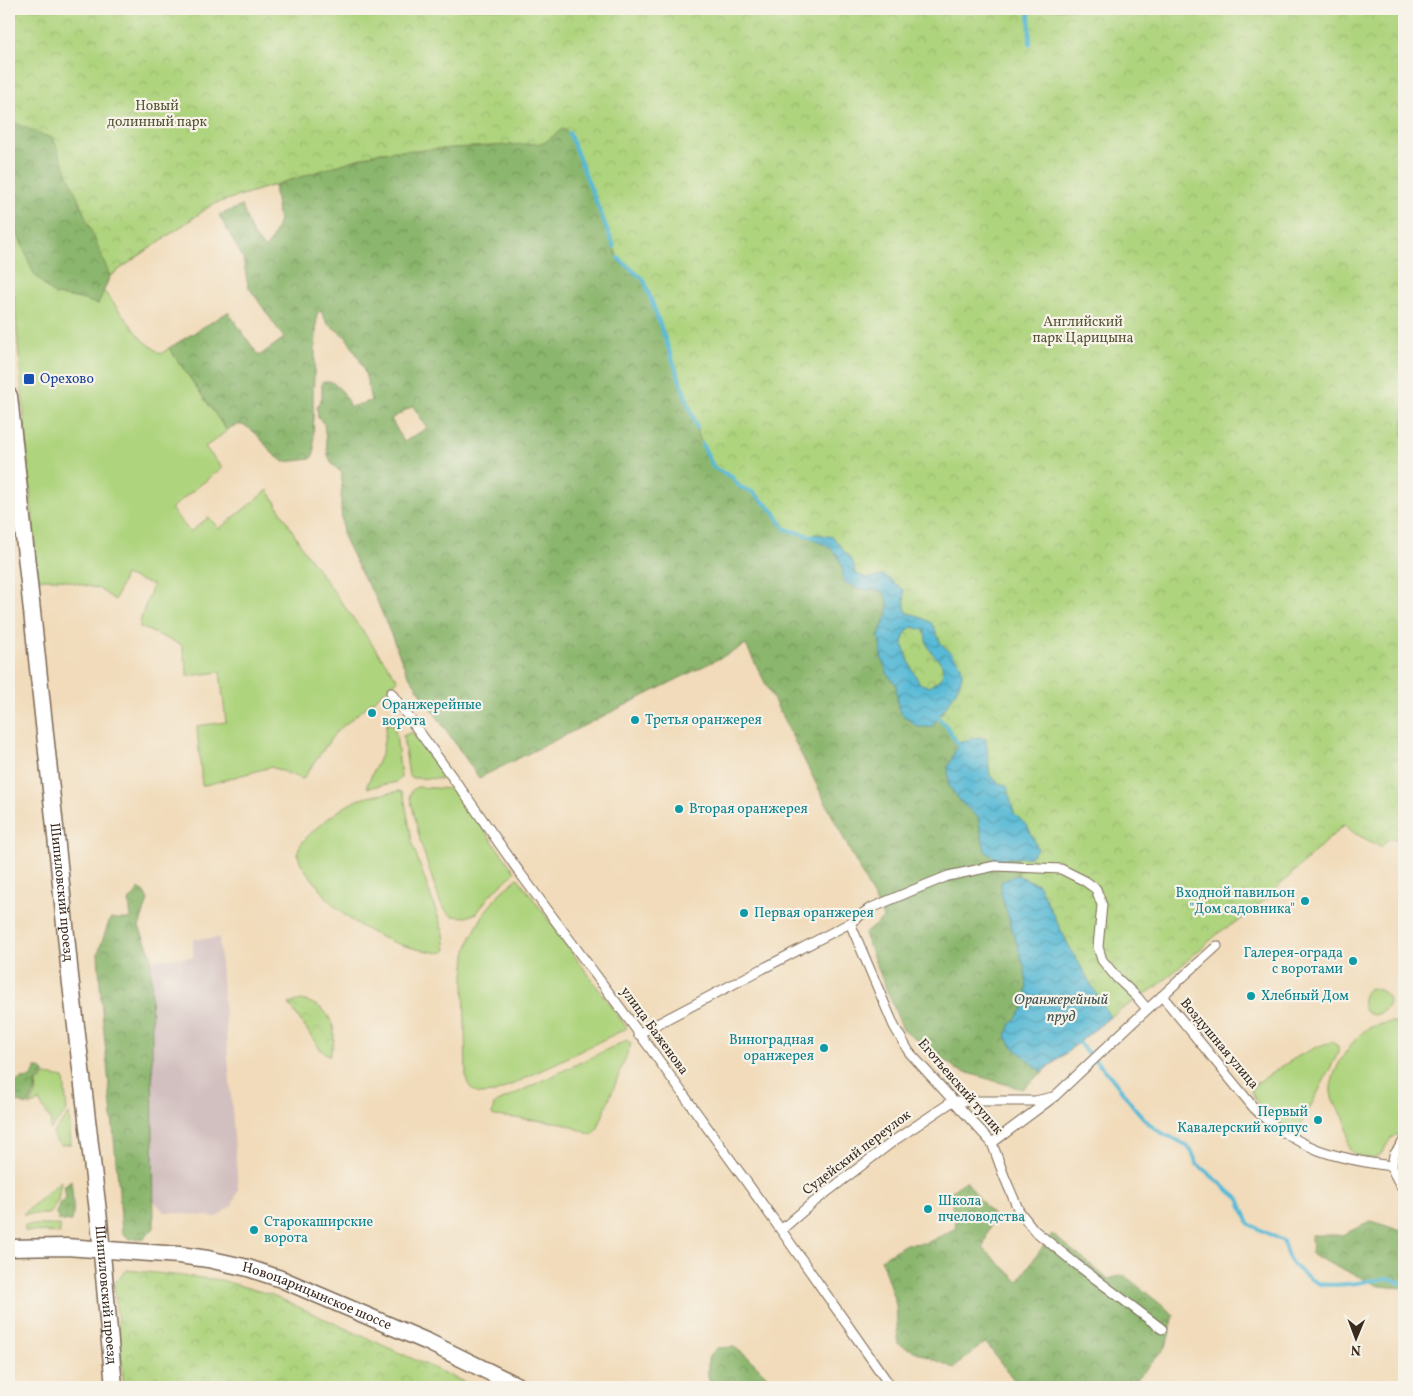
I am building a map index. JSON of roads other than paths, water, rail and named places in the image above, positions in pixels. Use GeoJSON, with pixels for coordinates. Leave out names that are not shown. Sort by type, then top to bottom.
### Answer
{"type":"FeatureCollection","features":[{"type":"Feature","properties":{"kind":"main road","name":"Шипиловский проезд"},"geometry":{"type":"LineString","coordinates":[[9,396],[70,976],[99,1220],[114,1387]]}},
{"type":"Feature","properties":{"kind":"main road","name":"Новоцарицынское шоссе"},"geometry":{"type":"LineString","coordinates":[[9,1248],[66,1247],[179,1255],[248,1268],[281,1278],[428,1342],[520,1387]]}},
{"type":"Feature","properties":{"kind":"street","name":"улица Баженова"},"geometry":{"type":"LineString","coordinates":[[391,693],[781,1230],[891,1387]]}},
{"type":"Feature","properties":{"kind":"street"},"geometry":{"type":"LineString","coordinates":[[638,1034],[850,923],[869,909],[948,876],[996,866],[1061,869],[1096,889],[1102,905],[1098,947],[1102,960],[1147,1009]]}},
{"type":"Feature","properties":{"kind":"street","name":"Еготьевский тупик"},"geometry":{"type":"LineString","coordinates":[[850,923],[894,1026],[905,1046],[992,1143],[1019,1211],[1034,1230],[1162,1329]]}},
{"type":"Feature","properties":{"kind":"street"},"geometry":{"type":"LineString","coordinates":[[992,1143],[1054,1096],[1218,946]]}},
{"type":"Feature","properties":{"kind":"street","name":"Воздушная улица"},"geometry":{"type":"LineString","coordinates":[[1162,996],[1254,1108],[1268,1122],[1296,1140],[1338,1157],[1392,1166]]}},
{"type":"Feature","properties":{"kind":"street"},"geometry":{"type":"LineString","coordinates":[[953,1101],[1036,1102],[1054,1096]]}},
{"type":"Feature","properties":{"kind":"street","name":"Судейский переулок"},"geometry":{"type":"LineString","coordinates":[[781,1230],[810,1205],[896,1140],[953,1101]]}},
{"type":"Feature","properties":{"kind":"street"},"geometry":{"type":"LineString","coordinates":[[1404,1141],[1394,1155],[1392,1166],[1404,1192]]}},
{"type":"Feature","properties":{"kind":"water"},"geometry":{"type":"Polygon","coordinates":[[[816,534],[833,537],[853,562],[855,573],[869,578],[884,575],[904,590],[907,613],[931,623],[941,643],[961,665],[962,674],[958,687],[950,702],[931,727],[918,727],[903,716],[898,707],[896,684],[888,675],[881,657],[879,637],[888,614],[888,602],[884,593],[878,590],[859,589],[844,582],[838,556],[812,536],[816,534]],[[913,627],[909,629],[903,643],[907,658],[916,677],[921,684],[929,687],[941,678],[943,668],[928,646],[924,630],[913,627]]]}},
{"type":"Feature","properties":{"kind":"water"},"geometry":{"type":"Polygon","coordinates":[[[979,737],[986,739],[990,776],[1007,786],[1014,813],[1028,827],[1038,849],[1030,857],[996,859],[985,851],[978,817],[962,803],[949,786],[948,767],[959,743],[979,737]]]}},
{"type":"Feature","properties":{"kind":"water","name":"Оранжерейный пруд"},"geometry":{"type":"Polygon","coordinates":[[[1017,875],[1038,884],[1069,946],[1110,1017],[1042,1072],[1012,1046],[1006,1036],[1011,1024],[1024,1008],[1027,986],[1025,969],[1001,894],[1001,882],[1017,875]]]}},
{"type":"Feature","properties":{"kind":"waterway"},"geometry":{"type":"LineString","coordinates":[[1029,9],[1030,45]]}},
{"type":"Feature","properties":{"kind":"waterway"},"geometry":{"type":"LineString","coordinates":[[569,133],[614,247]]}},
{"type":"Feature","properties":{"kind":"waterway"},"geometry":{"type":"LineString","coordinates":[[618,258],[644,280],[697,428]]}},
{"type":"Feature","properties":{"kind":"waterway"},"geometry":{"type":"LineString","coordinates":[[702,444],[714,468],[732,477],[740,487],[753,492],[774,512],[785,529],[817,538]]}},
{"type":"Feature","properties":{"kind":"waterway"},"geometry":{"type":"LineString","coordinates":[[935,714],[947,727],[959,746]]}},
{"type":"Feature","properties":{"kind":"waterway"},"geometry":{"type":"LineString","coordinates":[[1077,1040],[1111,1077],[1147,1122],[1159,1132],[1184,1144],[1193,1155],[1196,1163],[1239,1199],[1249,1224],[1283,1241],[1290,1261],[1304,1275],[1316,1283],[1324,1285],[1384,1279],[1394,1280],[1404,1285]]}},
{"type":"Feature","properties":{"kind":"place","name":"Орехово"},"geometry":{"type":"Point","coordinates":[29,379]}},
{"type":"Feature","properties":{"kind":"place","name":"Оранжерейные ворота"},"geometry":{"type":"Point","coordinates":[372,713]}},
{"type":"Feature","properties":{"kind":"place","name":"Третья оранжерея"},"geometry":{"type":"Point","coordinates":[635,720]}},
{"type":"Feature","properties":{"kind":"place","name":"Вторая оранжерея"},"geometry":{"type":"Point","coordinates":[679,809]}},
{"type":"Feature","properties":{"kind":"place","name":"Входной павильон \"Дом садовника\""},"geometry":{"type":"Point","coordinates":[1305,901]}},
{"type":"Feature","properties":{"kind":"place","name":"Первая оранжерея"},"geometry":{"type":"Point","coordinates":[744,913]}},
{"type":"Feature","properties":{"kind":"place","name":"Галерея-ограда с воротами"},"geometry":{"type":"Point","coordinates":[1353,961]}},
{"type":"Feature","properties":{"kind":"place","name":"Хлебный Дом"},"geometry":{"type":"Point","coordinates":[1251,996]}},
{"type":"Feature","properties":{"kind":"place","name":"Виноградная оранжерея"},"geometry":{"type":"Point","coordinates":[824,1048]}},
{"type":"Feature","properties":{"kind":"place","name":"Первый Кавалерский корпус"},"geometry":{"type":"Point","coordinates":[1318,1120]}},
{"type":"Feature","properties":{"kind":"place","name":"Школа пчеловодства"},"geometry":{"type":"Point","coordinates":[928,1209]}},
{"type":"Feature","properties":{"kind":"place","name":"Старокаширские ворота"},"geometry":{"type":"Point","coordinates":[254,1230]}},
{"type":"Feature","properties":{"kind":"park label","name":"Новый долинный парк"},"geometry":{"type":"Point","coordinates":[157,114]}},
{"type":"Feature","properties":{"kind":"park label","name":"Английский парк Царицына"},"geometry":{"type":"Point","coordinates":[1083,330]}}]}
